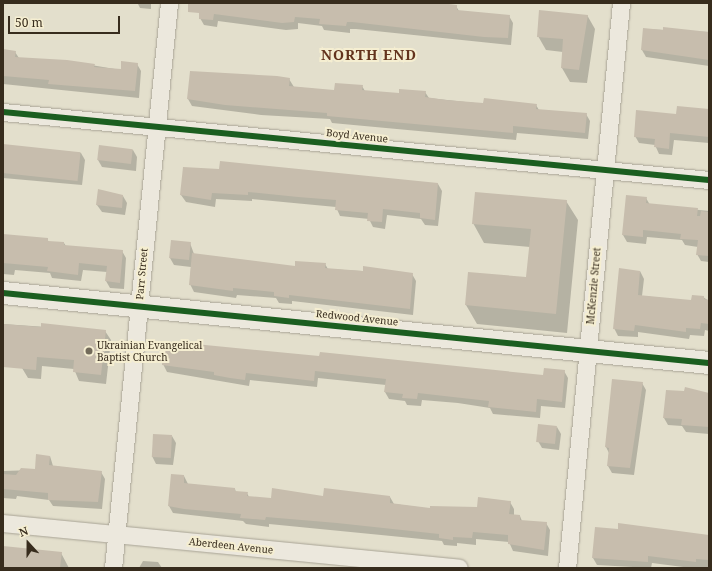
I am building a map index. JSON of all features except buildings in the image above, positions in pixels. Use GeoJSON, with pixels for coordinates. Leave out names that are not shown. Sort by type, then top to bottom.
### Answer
{"type":"FeatureCollection","features":[{"type":"Feature","properties":{"kind":"street","name":"Parr Street"},"geometry":{"type":"LineString","coordinates":[[113,568],[169,3]]}},
{"type":"Feature","properties":{"kind":"street","name":"McKenzie Street"},"geometry":{"type":"LineString","coordinates":[[567,568],[621,3]]}},
{"type":"Feature","properties":{"kind":"street","name":"Boyd Avenue"},"geometry":{"type":"LineString","coordinates":[[3,112],[709,180]]}},
{"type":"Feature","properties":{"kind":"street","name":"Redwood Avenue"},"geometry":{"type":"LineString","coordinates":[[3,293],[709,363]]}},
{"type":"Feature","properties":{"kind":"street","name":"Aberdeen Avenue"},"geometry":{"type":"LineString","coordinates":[[3,523],[459,568]]}},
{"type":"Feature","properties":{"kind":"cycle path"},"geometry":{"type":"LineString","coordinates":[[3,112],[709,180]]}},
{"type":"Feature","properties":{"kind":"cycle path"},"geometry":{"type":"LineString","coordinates":[[3,293],[709,363]]}},
{"type":"Feature","properties":{"kind":"place","name":"Ukrainian Evangelical Baptist Church"},"geometry":{"type":"Point","coordinates":[89,351]}},
{"type":"Feature","properties":{"kind":"district","name":"NORTH END"},"geometry":{"type":"Point","coordinates":[369,55]}}]}
